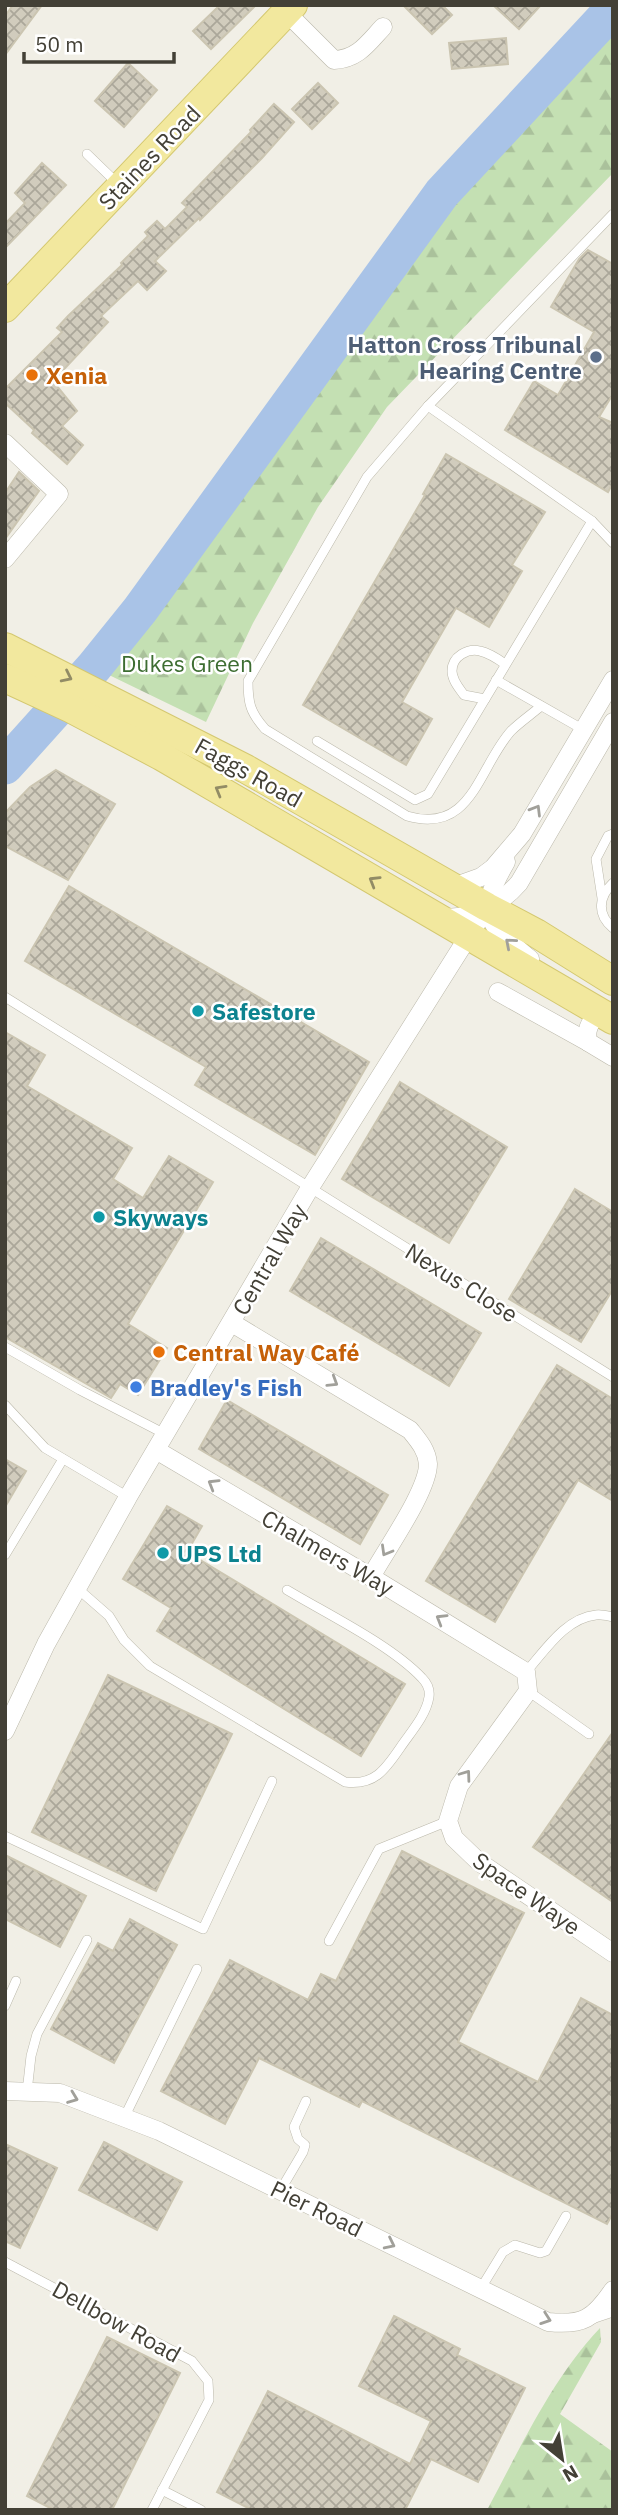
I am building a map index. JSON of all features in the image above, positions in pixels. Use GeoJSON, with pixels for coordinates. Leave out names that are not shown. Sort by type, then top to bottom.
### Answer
{"type":"FeatureCollection","features":[{"type":"Feature","properties":{"kind":"main road","name":"Staines Road"},"geometry":{"type":"LineString","coordinates":[[5,308],[290,8]]}},
{"type":"Feature","properties":{"kind":"main road","name":"Faggs Road"},"geometry":{"type":"LineString","coordinates":[[5,648],[246,769],[453,887],[473,920],[597,1011]]}},
{"type":"Feature","properties":{"kind":"main road","name":"Faggs Road"},"geometry":{"type":"LineString","coordinates":[[5,678],[72,709],[161,757],[433,916],[473,920],[536,933],[613,981]]}},
{"type":"Feature","properties":{"kind":"main road"},"geometry":{"type":"LineString","coordinates":[[352,830],[398,869],[473,920]]}},
{"type":"Feature","properties":{"kind":"street"},"geometry":{"type":"LineString","coordinates":[[290,8],[334,60],[347,60],[383,27]]}},
{"type":"Feature","properties":{"kind":"street"},"geometry":{"type":"LineString","coordinates":[[5,443],[59,494],[5,559]]}},
{"type":"Feature","properties":{"kind":"street"},"geometry":{"type":"LineString","coordinates":[[473,920],[613,680]]}},
{"type":"Feature","properties":{"kind":"street"},"geometry":{"type":"LineString","coordinates":[[473,920],[510,894],[519,883],[613,722]]}},
{"type":"Feature","properties":{"kind":"street"},"geometry":{"type":"LineString","coordinates":[[453,887],[481,877],[493,868],[522,834]]}},
{"type":"Feature","properties":{"kind":"street","name":"Faggs Road"},"geometry":{"type":"LineString","coordinates":[[519,883],[518,898],[522,913],[536,933]]}},
{"type":"Feature","properties":{"kind":"street","name":"Central Way"},"geometry":{"type":"LineString","coordinates":[[5,1731],[46,1644],[128,1497],[311,1186],[473,920]]}},
{"type":"Feature","properties":{"kind":"street"},"geometry":{"type":"LineString","coordinates":[[498,992],[613,1057]]}},
{"type":"Feature","properties":{"kind":"street"},"geometry":{"type":"LineString","coordinates":[[588,1042],[586,1033],[597,1011]]}},
{"type":"Feature","properties":{"kind":"street"},"geometry":{"type":"LineString","coordinates":[[232,1323],[410,1430],[424,1446],[428,1464],[422,1488],[371,1577]]}},
{"type":"Feature","properties":{"kind":"street","name":"Chalmers Way"},"geometry":{"type":"LineString","coordinates":[[161,1442],[371,1577],[499,1654],[527,1681]]}},
{"type":"Feature","properties":{"kind":"street"},"geometry":{"type":"LineString","coordinates":[[448,1821],[458,1786],[527,1681]]}},
{"type":"Feature","properties":{"kind":"street","name":"Space Waye"},"geometry":{"type":"LineString","coordinates":[[448,1821],[454,1838],[479,1862],[613,1953]]}},
{"type":"Feature","properties":{"kind":"street","name":"Pier Road"},"geometry":{"type":"LineString","coordinates":[[5,2091],[60,2094],[159,2131],[548,2322],[584,2322]]}},
{"type":"Feature","properties":{"kind":"street"},"geometry":{"type":"LineString","coordinates":[[584,2322],[601,2308],[613,2290]]}},
{"type":"Feature","properties":{"kind":"lane"},"geometry":{"type":"LineString","coordinates":[[87,154],[120,187]]}},
{"type":"Feature","properties":{"kind":"lane"},"geometry":{"type":"LineString","coordinates":[[541,706],[511,731],[459,810],[442,818],[422,820],[407,816],[265,729],[253,715],[248,698],[248,681],[368,477],[428,406],[613,214]]}},
{"type":"Feature","properties":{"kind":"lane"},"geometry":{"type":"LineString","coordinates":[[428,406],[592,521],[613,543]]}},
{"type":"Feature","properties":{"kind":"lane"},"geometry":{"type":"LineString","coordinates":[[317,741],[415,800],[428,794],[592,521]]}},
{"type":"Feature","properties":{"kind":"lane"},"geometry":{"type":"LineString","coordinates":[[485,699],[464,695],[456,684],[452,670],[456,659],[466,652],[479,650],[505,664]]}},
{"type":"Feature","properties":{"kind":"lane"},"geometry":{"type":"LineString","coordinates":[[496,680],[584,730]]}},
{"type":"Feature","properties":{"kind":"lane"},"geometry":{"type":"LineString","coordinates":[[613,834],[608,836],[596,859],[602,915],[613,928]]}},
{"type":"Feature","properties":{"kind":"lane"},"geometry":{"type":"LineString","coordinates":[[602,898],[613,883]]}},
{"type":"Feature","properties":{"kind":"lane","name":"Nexus Close"},"geometry":{"type":"LineString","coordinates":[[5,997],[613,1377]]}},
{"type":"Feature","properties":{"kind":"lane"},"geometry":{"type":"LineString","coordinates":[[5,1347],[80,1390],[161,1442]]}},
{"type":"Feature","properties":{"kind":"lane"},"geometry":{"type":"LineString","coordinates":[[5,1405],[45,1448],[128,1497]]}},
{"type":"Feature","properties":{"kind":"lane"},"geometry":{"type":"LineString","coordinates":[[5,1555],[63,1459]]}},
{"type":"Feature","properties":{"kind":"lane"},"geometry":{"type":"LineString","coordinates":[[77,1588],[108,1616],[124,1640],[150,1666],[345,1782],[360,1784],[375,1778],[392,1759],[424,1713],[429,1696],[427,1685],[394,1654],[287,1590]]}},
{"type":"Feature","properties":{"kind":"lane"},"geometry":{"type":"LineString","coordinates":[[589,1734],[527,1681],[561,1633],[577,1621],[596,1615],[613,1617]]}},
{"type":"Feature","properties":{"kind":"lane"},"geometry":{"type":"LineString","coordinates":[[5,1836],[204,1929],[272,1781]]}},
{"type":"Feature","properties":{"kind":"lane"},"geometry":{"type":"LineString","coordinates":[[329,1941],[379,1849],[448,1821]]}},
{"type":"Feature","properties":{"kind":"lane"},"geometry":{"type":"LineString","coordinates":[[27,2092],[31,2056],[37,2034],[87,1940]]}},
{"type":"Feature","properties":{"kind":"lane"},"geometry":{"type":"LineString","coordinates":[[124,2118],[197,1969]]}},
{"type":"Feature","properties":{"kind":"lane"},"geometry":{"type":"LineString","coordinates":[[5,2006],[16,1981]]}},
{"type":"Feature","properties":{"kind":"lane"},"geometry":{"type":"LineString","coordinates":[[280,2190],[305,2145],[298,2139],[294,2127],[306,2101]]}},
{"type":"Feature","properties":{"kind":"lane"},"geometry":{"type":"LineString","coordinates":[[481,2288],[503,2252],[515,2245],[540,2253],[546,2251],[566,2216]]}},
{"type":"Feature","properties":{"kind":"lane","name":"Dellbow Road"},"geometry":{"type":"LineString","coordinates":[[5,2262],[192,2361],[208,2381],[209,2400],[152,2510]]}},
{"type":"Feature","properties":{"kind":"lane"},"geometry":{"type":"LineString","coordinates":[[584,2322],[613,2312]]}},
{"type":"Feature","properties":{"kind":"lane"},"geometry":{"type":"LineString","coordinates":[[162,2490],[201,2510]]}},
{"type":"Feature","properties":{"kind":"green space","name":"Dukes Green"},"geometry":{"type":"Polygon","coordinates":[[[613,27],[613,173],[387,407],[318,507],[253,623],[206,722],[109,675],[374,304],[513,134],[613,27]]]}},
{"type":"Feature","properties":{"kind":"green space"},"geometry":{"type":"Polygon","coordinates":[[[600,2328],[601,2342],[560,2414],[613,2452],[613,2510],[487,2510],[552,2392],[582,2348],[600,2328]]]}},
{"type":"Feature","properties":{"kind":"building"},"geometry":{"type":"Polygon","coordinates":[[[13,5],[42,5],[5,55],[5,16],[13,5]]]}},
{"type":"Feature","properties":{"kind":"building"},"geometry":{"type":"Polygon","coordinates":[[[220,5],[256,5],[211,49],[193,31],[220,5]]]}},
{"type":"Feature","properties":{"kind":"building"},"geometry":{"type":"Polygon","coordinates":[[[403,5],[442,5],[452,15],[432,34],[403,5]]]}},
{"type":"Feature","properties":{"kind":"building"},"geometry":{"type":"Polygon","coordinates":[[[493,5],[541,5],[519,29],[493,5]]]}},
{"type":"Feature","properties":{"kind":"building"},"geometry":{"type":"Polygon","coordinates":[[[506,38],[508,64],[452,69],[449,43],[506,38]]]}},
{"type":"Feature","properties":{"kind":"building"},"geometry":{"type":"Polygon","coordinates":[[[128,63],[157,90],[124,127],[95,101],[128,63]]]}},
{"type":"Feature","properties":{"kind":"building"},"geometry":{"type":"Polygon","coordinates":[[[318,83],[338,103],[312,129],[292,109],[318,83]]]}},
{"type":"Feature","properties":{"kind":"building"},"geometry":{"type":"Polygon","coordinates":[[[274,104],[294,122],[200,220],[199,218],[155,261],[166,271],[147,290],[138,281],[101,316],[108,322],[53,381],[77,411],[62,426],[83,445],[67,464],[32,433],[34,430],[5,403],[5,389],[62,332],[57,328],[68,316],[122,265],[148,236],[145,232],[157,221],[165,229],[187,207],[182,203],[251,132],[274,104]]]}},
{"type":"Feature","properties":{"kind":"building"},"geometry":{"type":"Polygon","coordinates":[[[42,163],[66,185],[5,248],[5,224],[25,203],[15,193],[42,163]]]}},
{"type":"Feature","properties":{"kind":"building","name":"Hatton Cross Tribunal Hearing Centre"},"geometry":{"type":"Polygon","coordinates":[[[588,250],[613,264],[613,394],[599,417],[613,423],[613,483],[608,492],[505,430],[534,381],[558,395],[594,332],[551,307],[579,259],[588,250]]]}},
{"type":"Feature","properties":{"kind":"building"},"geometry":{"type":"Polygon","coordinates":[[[446,454],[545,512],[512,565],[522,571],[489,627],[456,608],[402,702],[432,719],[406,765],[303,705],[446,454]]]}},
{"type":"Feature","properties":{"kind":"building"},"geometry":{"type":"Polygon","coordinates":[[[19,472],[39,491],[5,539],[5,493],[19,472]]]}},
{"type":"Feature","properties":{"kind":"building"},"geometry":{"type":"Polygon","coordinates":[[[56,770],[115,804],[68,880],[5,846],[5,813],[30,787],[56,770]]]}},
{"type":"Feature","properties":{"kind":"building","name":"Safestore"},"geometry":{"type":"Polygon","coordinates":[[[69,886],[369,1062],[315,1155],[195,1085],[206,1067],[25,961],[69,886]]]}},
{"type":"Feature","properties":{"kind":"building","name":"Skyways"},"geometry":{"type":"Polygon","coordinates":[[[5,1032],[45,1055],[27,1086],[132,1148],[113,1179],[143,1198],[169,1156],[213,1182],[128,1324],[167,1348],[138,1395],[120,1384],[111,1398],[5,1337],[5,1032]]]}},
{"type":"Feature","properties":{"kind":"building"},"geometry":{"type":"Polygon","coordinates":[[[400,1082],[507,1147],[449,1243],[342,1179],[400,1082]]]}},
{"type":"Feature","properties":{"kind":"building"},"geometry":{"type":"Polygon","coordinates":[[[575,1189],[613,1212],[613,1289],[581,1342],[509,1299],[575,1189]]]}},
{"type":"Feature","properties":{"kind":"building"},"geometry":{"type":"Polygon","coordinates":[[[321,1238],[481,1333],[449,1386],[290,1291],[321,1238]]]}},
{"type":"Feature","properties":{"kind":"building"},"geometry":{"type":"Polygon","coordinates":[[[557,1365],[613,1399],[613,1501],[578,1480],[495,1622],[426,1581],[557,1365]]]}},
{"type":"Feature","properties":{"kind":"building"},"geometry":{"type":"Polygon","coordinates":[[[227,1400],[388,1495],[360,1544],[199,1449],[227,1400]]]}},
{"type":"Feature","properties":{"kind":"building"},"geometry":{"type":"Polygon","coordinates":[[[5,1459],[26,1471],[5,1507],[5,1459]]]}},
{"type":"Feature","properties":{"kind":"building"},"geometry":{"type":"Polygon","coordinates":[[[167,1506],[202,1526],[187,1552],[405,1684],[361,1756],[157,1631],[171,1608],[123,1579],[167,1506]]]}},
{"type":"Feature","properties":{"kind":"building"},"geometry":{"type":"Polygon","coordinates":[[[108,1675],[232,1734],[156,1891],[32,1832],[108,1675]]]}},
{"type":"Feature","properties":{"kind":"building"},"geometry":{"type":"Polygon","coordinates":[[[613,1732],[613,1902],[533,1847],[613,1732]]]}},
{"type":"Feature","properties":{"kind":"building"},"geometry":{"type":"Polygon","coordinates":[[[402,1851],[524,1913],[458,2042],[538,2082],[581,1998],[613,2015],[613,2213],[607,2224],[362,2101],[359,2107],[259,2058],[225,2124],[161,2091],[230,1960],[308,2000],[321,1974],[336,1981],[402,1851]]]}},
{"type":"Feature","properties":{"kind":"building"},"geometry":{"type":"Polygon","coordinates":[[[5,1855],[86,1896],[60,1947],[5,1919],[5,1855]]]}},
{"type":"Feature","properties":{"kind":"building"},"geometry":{"type":"Polygon","coordinates":[[[130,1919],[177,1945],[114,2063],[51,2029],[98,1943],[113,1951],[130,1919]]]}},
{"type":"Feature","properties":{"kind":"building"},"geometry":{"type":"Polygon","coordinates":[[[104,2142],[182,2182],[157,2230],[79,2190],[104,2142]]]}},
{"type":"Feature","properties":{"kind":"building"},"geometry":{"type":"Polygon","coordinates":[[[5,2144],[57,2168],[20,2248],[5,2241],[5,2144]]]}},
{"type":"Feature","properties":{"kind":"building"},"geometry":{"type":"Polygon","coordinates":[[[394,2316],[460,2349],[457,2355],[525,2388],[478,2482],[431,2459],[405,2510],[252,2510],[217,2492],[268,2391],[410,2464],[431,2421],[359,2386],[394,2316]]]}},
{"type":"Feature","properties":{"kind":"building"},"geometry":{"type":"Polygon","coordinates":[[[107,2337],[180,2373],[112,2510],[54,2510],[27,2496],[107,2337]]]}},
{"type":"Feature","properties":{"kind":"waterway"},"geometry":{"type":"LineString","coordinates":[[5,766],[94,667],[140,610],[442,193],[613,9]]}},
{"type":"Feature","properties":{"kind":"place","name":"Hatton Cross Tribunal Hearing Centre"},"geometry":{"type":"Point","coordinates":[596,357]}},
{"type":"Feature","properties":{"kind":"place","name":"Xenia"},"geometry":{"type":"Point","coordinates":[32,375]}},
{"type":"Feature","properties":{"kind":"place","name":"Safestore"},"geometry":{"type":"Point","coordinates":[198,1011]}},
{"type":"Feature","properties":{"kind":"place","name":"Skyways"},"geometry":{"type":"Point","coordinates":[99,1217]}},
{"type":"Feature","properties":{"kind":"place","name":"Central Way Café"},"geometry":{"type":"Point","coordinates":[159,1352]}},
{"type":"Feature","properties":{"kind":"place","name":"Bradley's Fish"},"geometry":{"type":"Point","coordinates":[136,1387]}},
{"type":"Feature","properties":{"kind":"place","name":"UPS Ltd"},"geometry":{"type":"Point","coordinates":[163,1553]}}]}
